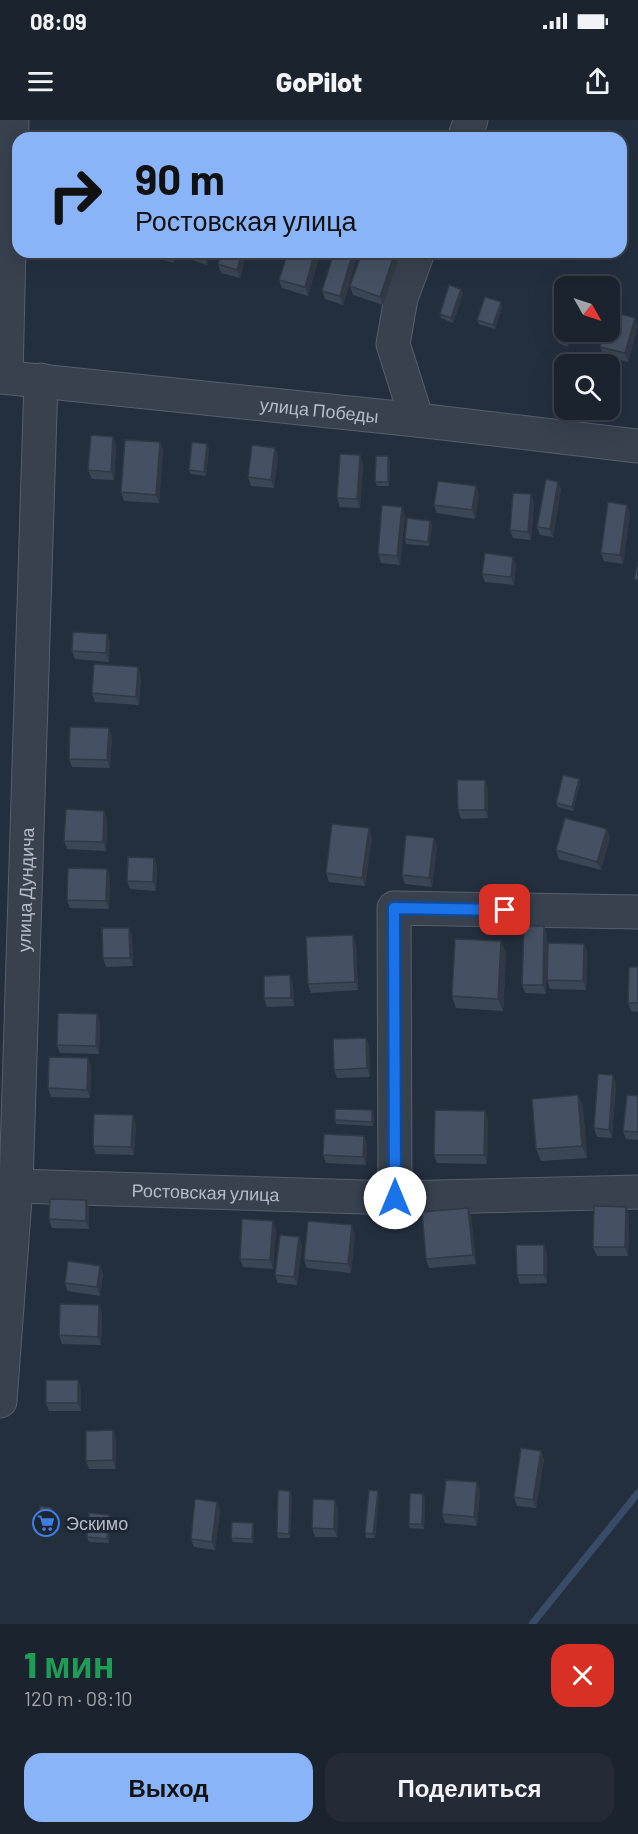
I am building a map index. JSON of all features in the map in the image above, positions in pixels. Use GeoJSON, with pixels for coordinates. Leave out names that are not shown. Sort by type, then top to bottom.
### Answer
{"type":"FeatureCollection","features":[{"type":"Feature","properties":{"kind":"street"},"geometry":{"type":"LineString","coordinates":[[3,377],[12,120]]}},
{"type":"Feature","properties":{"kind":"street"},"geometry":{"type":"LineString","coordinates":[[416,258],[401,298],[393,344],[417,420]]}},
{"type":"Feature","properties":{"kind":"street","name":"улица Победы"},"geometry":{"type":"LineString","coordinates":[[3,377],[417,420],[638,446]]}},
{"type":"Feature","properties":{"kind":"street","name":"улица Дундича"},"geometry":{"type":"LineString","coordinates":[[0,1401],[41,380]]}},
{"type":"Feature","properties":{"kind":"street"},"geometry":{"type":"LineString","coordinates":[[395,1198],[394,908],[638,912]]}},
{"type":"Feature","properties":{"kind":"street","name":"Ростовская улица"},"geometry":{"type":"LineString","coordinates":[[8,1187],[395,1198],[638,1192]]}},
{"type":"Feature","properties":{"kind":"building"},"geometry":{"type":"Polygon","coordinates":[[[220,258],[240,258],[237,270],[218,264],[220,258]]]}},
{"type":"Feature","properties":{"kind":"building"},"geometry":{"type":"Polygon","coordinates":[[[286,258],[313,258],[305,287],[279,280],[286,258]]]}},
{"type":"Feature","properties":{"kind":"building"},"geometry":{"type":"Polygon","coordinates":[[[332,258],[351,258],[340,296],[322,291],[332,258]]]}},
{"type":"Feature","properties":{"kind":"building"},"geometry":{"type":"Polygon","coordinates":[[[360,258],[393,258],[380,297],[350,286],[360,258]]]}},
{"type":"Feature","properties":{"kind":"building"},"geometry":{"type":"Polygon","coordinates":[[[449,285],[461,289],[451,318],[440,314],[449,285]]]}},
{"type":"Feature","properties":{"kind":"building"},"geometry":{"type":"Polygon","coordinates":[[[485,297],[501,302],[493,325],[477,320],[485,297]]]}},
{"type":"Feature","properties":{"kind":"building"},"geometry":{"type":"Polygon","coordinates":[[[620,314],[635,318],[625,353],[600,347],[601,342],[620,342],[620,314]]]}},
{"type":"Feature","properties":{"kind":"building"},"geometry":{"type":"Polygon","coordinates":[[[91,435],[113,437],[111,472],[88,470],[91,435]]]}},
{"type":"Feature","properties":{"kind":"building"},"geometry":{"type":"Polygon","coordinates":[[[125,440],[160,442],[156,495],[121,492],[125,440]]]}},
{"type":"Feature","properties":{"kind":"building"},"geometry":{"type":"Polygon","coordinates":[[[192,442],[207,444],[204,472],[189,470],[192,442]]]}},
{"type":"Feature","properties":{"kind":"building"},"geometry":{"type":"Polygon","coordinates":[[[252,445],[275,448],[271,480],[248,477],[252,445]]]}},
{"type":"Feature","properties":{"kind":"building"},"geometry":{"type":"Polygon","coordinates":[[[340,454],[360,455],[357,499],[337,498],[340,454]]]}},
{"type":"Feature","properties":{"kind":"building"},"geometry":{"type":"Polygon","coordinates":[[[376,456],[388,456],[388,482],[375,482],[376,456]]]}},
{"type":"Feature","properties":{"kind":"building"},"geometry":{"type":"Polygon","coordinates":[[[546,479],[558,482],[550,529],[537,527],[546,479]]]}},
{"type":"Feature","properties":{"kind":"building"},"geometry":{"type":"Polygon","coordinates":[[[438,481],[476,486],[472,510],[434,505],[438,481]]]}},
{"type":"Feature","properties":{"kind":"building"},"geometry":{"type":"Polygon","coordinates":[[[513,493],[531,494],[528,532],[510,530],[513,493]]]}},
{"type":"Feature","properties":{"kind":"building"},"geometry":{"type":"Polygon","coordinates":[[[608,502],[627,505],[620,555],[601,553],[608,502]]]}},
{"type":"Feature","properties":{"kind":"building"},"geometry":{"type":"Polygon","coordinates":[[[382,505],[402,507],[397,556],[378,554],[382,505]]]}},
{"type":"Feature","properties":{"kind":"building"},"geometry":{"type":"Polygon","coordinates":[[[407,518],[430,521],[428,542],[405,539],[407,518]]]}},
{"type":"Feature","properties":{"kind":"building"},"geometry":{"type":"Polygon","coordinates":[[[485,553],[513,557],[511,577],[482,574],[485,553]]]}},
{"type":"Feature","properties":{"kind":"building"},"geometry":{"type":"Polygon","coordinates":[[[638,562],[638,580],[634,579],[638,562]]]}},
{"type":"Feature","properties":{"kind":"building"},"geometry":{"type":"Polygon","coordinates":[[[73,632],[107,634],[106,653],[72,651],[73,632]]]}},
{"type":"Feature","properties":{"kind":"building"},"geometry":{"type":"Polygon","coordinates":[[[94,664],[138,667],[136,697],[92,693],[94,664]]]}},
{"type":"Feature","properties":{"kind":"building"},"geometry":{"type":"Polygon","coordinates":[[[70,727],[109,728],[107,760],[69,759],[70,727]]]}},
{"type":"Feature","properties":{"kind":"building"},"geometry":{"type":"Polygon","coordinates":[[[563,775],[579,779],[572,807],[556,803],[563,775]]]}},
{"type":"Feature","properties":{"kind":"building"},"geometry":{"type":"Polygon","coordinates":[[[457,780],[485,780],[485,810],[458,810],[457,780]]]}},
{"type":"Feature","properties":{"kind":"building"},"geometry":{"type":"Polygon","coordinates":[[[66,809],[104,811],[103,842],[64,841],[66,809]]]}},
{"type":"Feature","properties":{"kind":"building"},"geometry":{"type":"Polygon","coordinates":[[[565,818],[607,829],[597,862],[556,850],[565,818]]]}},
{"type":"Feature","properties":{"kind":"building"},"geometry":{"type":"Polygon","coordinates":[[[332,824],[369,828],[362,878],[326,873],[332,824]]]}},
{"type":"Feature","properties":{"kind":"building"},"geometry":{"type":"Polygon","coordinates":[[[406,835],[434,838],[429,878],[402,875],[406,835]]]}},
{"type":"Feature","properties":{"kind":"building"},"geometry":{"type":"Polygon","coordinates":[[[128,857],[154,858],[153,882],[127,881],[128,857]]]}},
{"type":"Feature","properties":{"kind":"building"},"geometry":{"type":"Polygon","coordinates":[[[68,868],[107,869],[106,901],[67,900],[68,868]]]}},
{"type":"Feature","properties":{"kind":"building"},"geometry":{"type":"Polygon","coordinates":[[[524,926],[544,926],[543,985],[522,985],[524,926]]]}},
{"type":"Feature","properties":{"kind":"building"},"geometry":{"type":"Polygon","coordinates":[[[102,928],[129,928],[130,958],[103,958],[102,928]]]}},
{"type":"Feature","properties":{"kind":"building"},"geometry":{"type":"Polygon","coordinates":[[[353,935],[355,982],[308,984],[306,937],[353,935]]]}},
{"type":"Feature","properties":{"kind":"building"},"geometry":{"type":"Polygon","coordinates":[[[455,939],[501,941],[498,999],[452,996],[455,939]]]}},
{"type":"Feature","properties":{"kind":"building"},"geometry":{"type":"Polygon","coordinates":[[[548,943],[584,944],[583,981],[547,980],[548,943]]]}},
{"type":"Feature","properties":{"kind":"building"},"geometry":{"type":"Polygon","coordinates":[[[629,967],[638,967],[638,1003],[628,1003],[629,967]]]}},
{"type":"Feature","properties":{"kind":"building"},"geometry":{"type":"Polygon","coordinates":[[[290,975],[291,998],[264,998],[264,976],[290,975]]]}},
{"type":"Feature","properties":{"kind":"building"},"geometry":{"type":"Polygon","coordinates":[[[58,1013],[97,1014],[96,1046],[57,1045],[58,1013]]]}},
{"type":"Feature","properties":{"kind":"building"},"geometry":{"type":"Polygon","coordinates":[[[366,1038],[367,1068],[334,1070],[333,1039],[366,1038]]]}},
{"type":"Feature","properties":{"kind":"building"},"geometry":{"type":"Polygon","coordinates":[[[49,1057],[88,1058],[87,1090],[48,1088],[49,1057]]]}},
{"type":"Feature","properties":{"kind":"building"},"geometry":{"type":"Polygon","coordinates":[[[598,1074],[613,1075],[609,1130],[594,1128],[598,1074]]]}},
{"type":"Feature","properties":{"kind":"building"},"geometry":{"type":"Polygon","coordinates":[[[578,1095],[582,1146],[536,1149],[532,1099],[578,1095]]]}},
{"type":"Feature","properties":{"kind":"building"},"geometry":{"type":"Polygon","coordinates":[[[627,1095],[638,1096],[638,1132],[623,1131],[627,1095]]]}},
{"type":"Feature","properties":{"kind":"building"},"geometry":{"type":"Polygon","coordinates":[[[335,1109],[372,1110],[372,1122],[335,1120],[335,1109]]]}},
{"type":"Feature","properties":{"kind":"building"},"geometry":{"type":"Polygon","coordinates":[[[435,1110],[485,1111],[484,1155],[434,1155],[435,1110]]]}},
{"type":"Feature","properties":{"kind":"building"},"geometry":{"type":"Polygon","coordinates":[[[94,1114],[133,1115],[131,1147],[93,1146],[94,1114]]]}},
{"type":"Feature","properties":{"kind":"building"},"geometry":{"type":"Polygon","coordinates":[[[324,1134],[364,1136],[363,1157],[323,1155],[324,1134]]]}},
{"type":"Feature","properties":{"kind":"building"},"geometry":{"type":"Polygon","coordinates":[[[50,1199],[86,1200],[86,1221],[49,1219],[50,1199]]]}},
{"type":"Feature","properties":{"kind":"building"},"geometry":{"type":"Polygon","coordinates":[[[594,1206],[626,1207],[625,1247],[593,1247],[594,1206]]]}},
{"type":"Feature","properties":{"kind":"building"},"geometry":{"type":"Polygon","coordinates":[[[468,1208],[473,1255],[426,1259],[422,1212],[468,1208]]]}},
{"type":"Feature","properties":{"kind":"building"},"geometry":{"type":"Polygon","coordinates":[[[242,1219],[273,1221],[270,1260],[240,1259],[242,1219]]]}},
{"type":"Feature","properties":{"kind":"building"},"geometry":{"type":"Polygon","coordinates":[[[308,1221],[352,1225],[348,1264],[304,1260],[308,1221]]]}},
{"type":"Feature","properties":{"kind":"building"},"geometry":{"type":"Polygon","coordinates":[[[280,1235],[299,1237],[294,1277],[275,1275],[280,1235]]]}},
{"type":"Feature","properties":{"kind":"building"},"geometry":{"type":"Polygon","coordinates":[[[516,1245],[544,1245],[544,1275],[517,1275],[516,1245]]]}},
{"type":"Feature","properties":{"kind":"building"},"geometry":{"type":"Polygon","coordinates":[[[68,1261],[100,1266],[97,1287],[65,1283],[68,1261]]]}},
{"type":"Feature","properties":{"kind":"building"},"geometry":{"type":"Polygon","coordinates":[[[60,1304],[99,1305],[98,1337],[59,1335],[60,1304]]]}},
{"type":"Feature","properties":{"kind":"building"},"geometry":{"type":"Polygon","coordinates":[[[46,1380],[78,1380],[78,1403],[46,1403],[46,1380]]]}},
{"type":"Feature","properties":{"kind":"building"},"geometry":{"type":"Polygon","coordinates":[[[113,1430],[113,1460],[86,1461],[86,1431],[113,1430]]]}},
{"type":"Feature","properties":{"kind":"building"},"geometry":{"type":"Polygon","coordinates":[[[521,1448],[541,1451],[533,1500],[514,1497],[521,1448]]]}},
{"type":"Feature","properties":{"kind":"building"},"geometry":{"type":"Polygon","coordinates":[[[446,1480],[477,1482],[474,1517],[442,1514],[446,1480]]]}},
{"type":"Feature","properties":{"kind":"building"},"geometry":{"type":"Polygon","coordinates":[[[278,1490],[290,1491],[289,1534],[277,1533],[278,1490]]]}},
{"type":"Feature","properties":{"kind":"building"},"geometry":{"type":"Polygon","coordinates":[[[369,1490],[378,1491],[373,1534],[365,1533],[369,1490]]]}},
{"type":"Feature","properties":{"kind":"building"},"geometry":{"type":"Polygon","coordinates":[[[410,1493],[423,1494],[422,1524],[409,1524],[410,1493]]]}},
{"type":"Feature","properties":{"kind":"building"},"geometry":{"type":"Polygon","coordinates":[[[195,1499],[217,1502],[212,1542],[191,1539],[195,1499]]]}},
{"type":"Feature","properties":{"kind":"building"},"geometry":{"type":"Polygon","coordinates":[[[313,1499],[335,1500],[334,1529],[312,1528],[313,1499]]]}},
{"type":"Feature","properties":{"kind":"building","name":"Эскимо"},"geometry":{"type":"Polygon","coordinates":[[[40,1506],[52,1508],[50,1532],[37,1530],[40,1506]]]}},
{"type":"Feature","properties":{"kind":"building"},"geometry":{"type":"Polygon","coordinates":[[[89,1513],[109,1515],[107,1539],[87,1537],[89,1513]]]}},
{"type":"Feature","properties":{"kind":"building"},"geometry":{"type":"Polygon","coordinates":[[[232,1522],[253,1523],[252,1539],[231,1538],[232,1522]]]}},
{"type":"Feature","properties":{"kind":"waterway"},"geometry":{"type":"LineString","coordinates":[[532,1624],[638,1493]]}},
{"type":"Feature","properties":{"kind":"place","name":"Эскимо"},"geometry":{"type":"Point","coordinates":[46,1523]}},
{"type":"Feature","properties":{"kind":"route"},"geometry":{"type":"LineString","coordinates":[[395,1198],[394,908],[505,910]]}}]}
